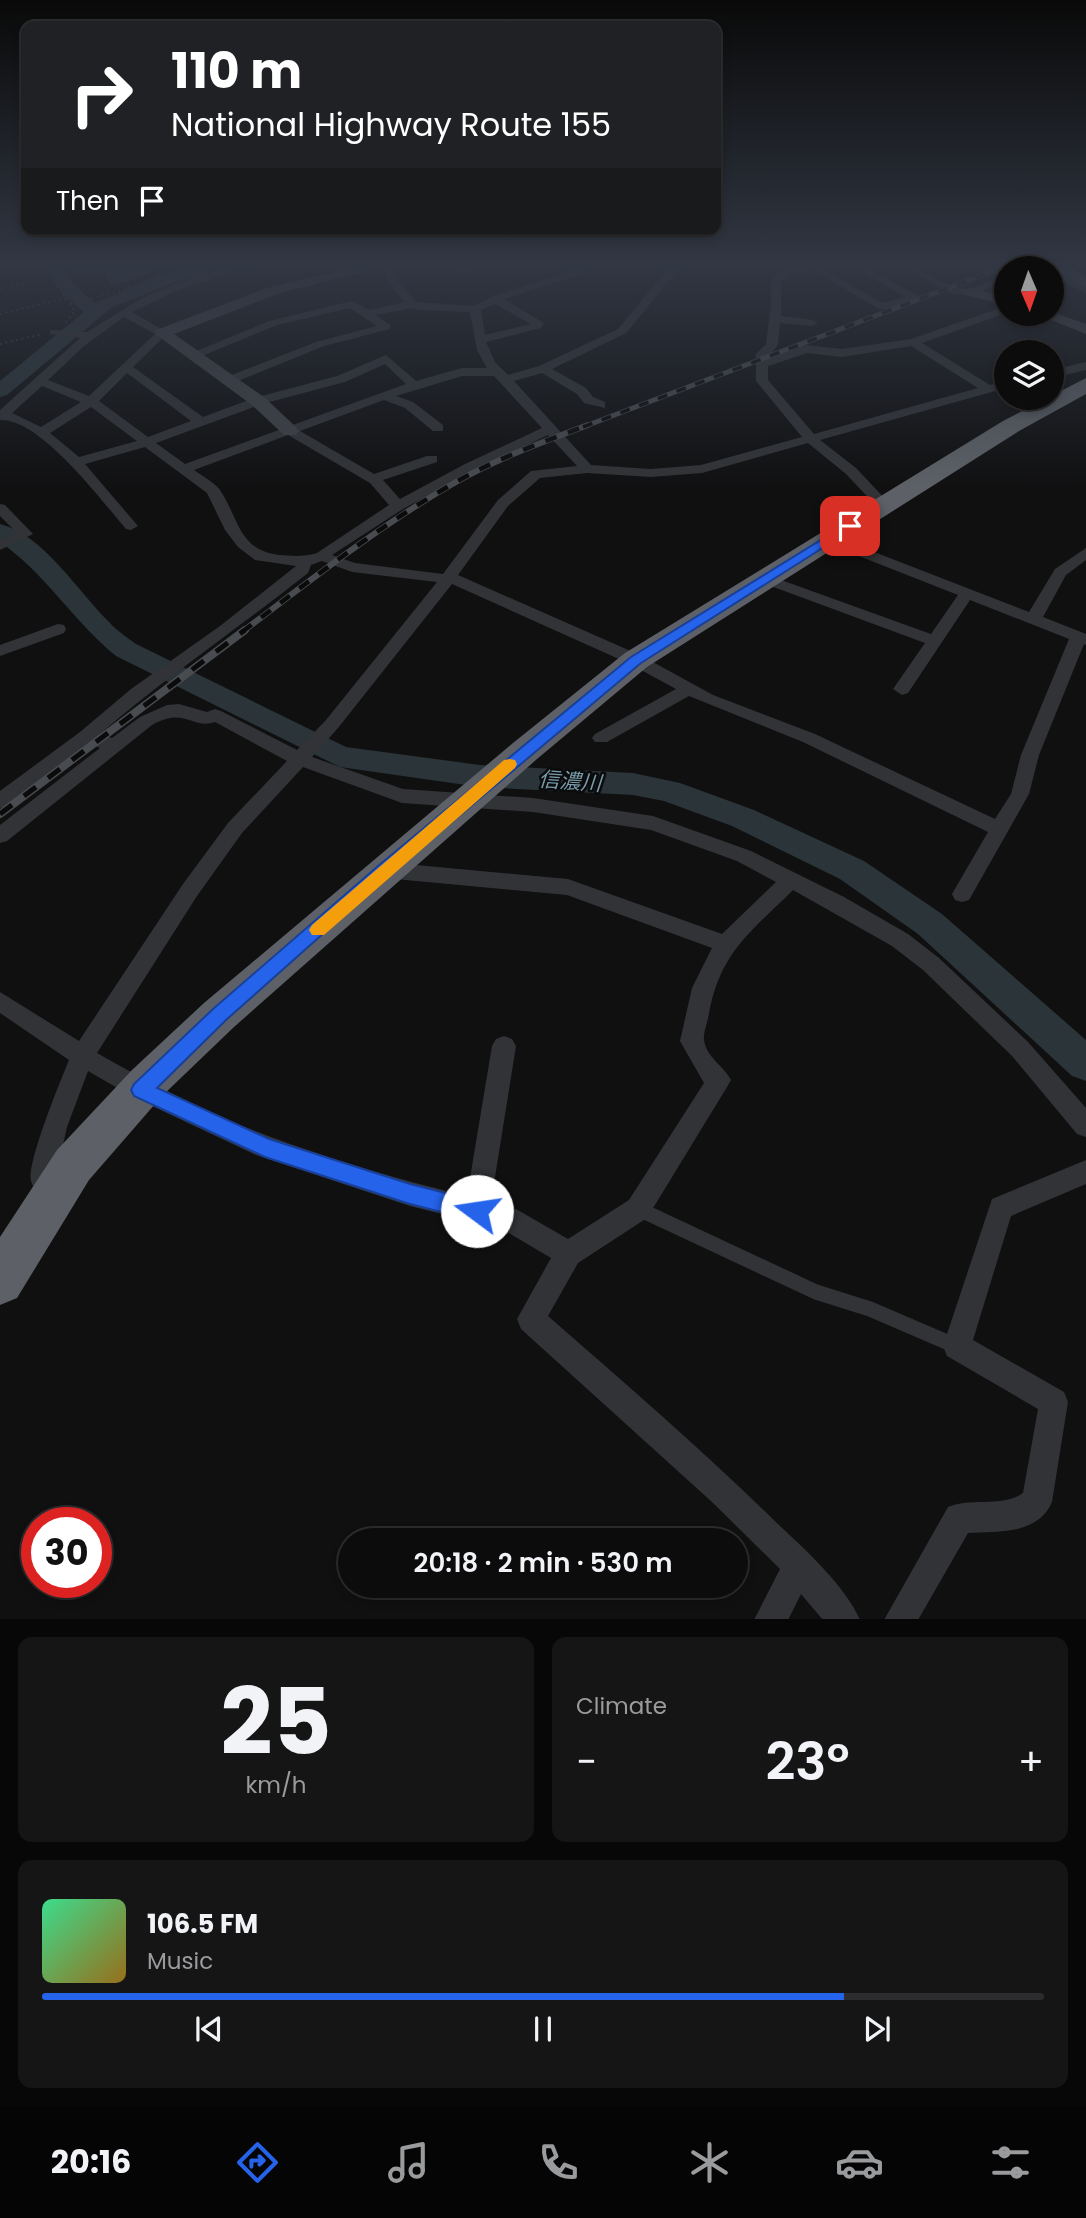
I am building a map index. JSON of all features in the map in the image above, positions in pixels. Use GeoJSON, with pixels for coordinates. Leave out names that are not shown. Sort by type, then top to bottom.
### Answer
{"type":"FeatureCollection","features":[{"type":"Feature","properties":{"kind":"highway"},"geometry":{"type":"LineString","coordinates":[[0,1280],[74,1166],[141,1090],[219,1015],[383,870],[525,751],[636,660],[1085,382]]}},
{"type":"Feature","properties":{"kind":"street"},"geometry":{"type":"LineString","coordinates":[[82,338],[1,415],[40,433],[77,462],[131,526]]}},
{"type":"Feature","properties":{"kind":"street"},"geometry":{"type":"LineString","coordinates":[[40,433],[91,401],[157,338]]}},
{"type":"Feature","properties":{"kind":"street"},"geometry":{"type":"LineString","coordinates":[[168,338],[258,401],[290,431],[373,479],[398,506]]}},
{"type":"Feature","properties":{"kind":"street"},"geometry":{"type":"LineString","coordinates":[[193,355],[237,338]]}},
{"type":"Feature","properties":{"kind":"street"},"geometry":{"type":"LineString","coordinates":[[228,381],[320,344],[345,338]]}},
{"type":"Feature","properties":{"kind":"street"},"geometry":{"type":"LineString","coordinates":[[490,338],[480,340],[482,352],[514,391],[587,469]]}},
{"type":"Feature","properties":{"kind":"street"},"geometry":{"type":"LineString","coordinates":[[184,469],[414,385],[462,372],[502,376],[543,369],[608,338]]}},
{"type":"Feature","properties":{"kind":"street"},"geometry":{"type":"LineString","coordinates":[[772,338],[772,345],[762,354],[762,381],[811,439],[852,471],[883,505]]}},
{"type":"Feature","properties":{"kind":"street"},"geometry":{"type":"LineString","coordinates":[[764,363],[806,349],[842,353],[914,342],[926,338]]}},
{"type":"Feature","properties":{"kind":"street"},"geometry":{"type":"LineString","coordinates":[[914,342],[988,389]]}},
{"type":"Feature","properties":{"kind":"street"},"geometry":{"type":"LineString","coordinates":[[77,462],[144,443],[258,401],[341,379],[386,359],[414,385]]}},
{"type":"Feature","properties":{"kind":"street"},"geometry":{"type":"LineString","coordinates":[[127,368],[201,422]]}},
{"type":"Feature","properties":{"kind":"street"},"geometry":{"type":"LineString","coordinates":[[543,369],[582,391],[588,400],[601,405]]}},
{"type":"Feature","properties":{"kind":"street"},"geometry":{"type":"LineString","coordinates":[[1064,377],[1085,382]]}},
{"type":"Feature","properties":{"kind":"street"},"geometry":{"type":"LineString","coordinates":[[39,381],[91,401],[144,443],[213,491],[232,530],[243,544],[260,557],[304,562],[322,556],[398,506],[470,467],[551,429]]}},
{"type":"Feature","properties":{"kind":"street"},"geometry":{"type":"LineString","coordinates":[[55,1194],[43,1179],[55,1127],[82,1056],[183,901],[234,828],[332,724],[448,578],[503,503],[529,479],[536,474],[587,469],[680,472],[727,463],[994,387]]}},
{"type":"Feature","properties":{"kind":"street"},"geometry":{"type":"LineString","coordinates":[[384,396],[424,414],[439,428]]}},
{"type":"Feature","properties":{"kind":"street"},"geometry":{"type":"LineString","coordinates":[[373,479],[432,459]]}},
{"type":"Feature","properties":{"kind":"street"},"geometry":{"type":"LineString","coordinates":[[0,508],[26,534],[0,546]]}},
{"type":"Feature","properties":{"kind":"street"},"geometry":{"type":"LineString","coordinates":[[828,539],[1082,639],[1040,729],[1020,794],[962,894]]}},
{"type":"Feature","properties":{"kind":"street"},"geometry":{"type":"LineString","coordinates":[[1033,620],[1060,572],[1086,553]]}},
{"type":"Feature","properties":{"kind":"street"},"geometry":{"type":"LineString","coordinates":[[322,556],[352,567],[448,578],[636,660],[707,699],[808,738],[998,829]]}},
{"type":"Feature","properties":{"kind":"street"},"geometry":{"type":"LineString","coordinates":[[0,801],[86,736],[137,693],[303,569],[304,562]]}},
{"type":"Feature","properties":{"kind":"street"},"geometry":{"type":"LineString","coordinates":[[765,579],[934,641]]}},
{"type":"Feature","properties":{"kind":"street"},"geometry":{"type":"LineString","coordinates":[[902,689],[967,593]]}},
{"type":"Feature","properties":{"kind":"street"},"geometry":{"type":"LineString","coordinates":[[0,651],[58,629]]}},
{"type":"Feature","properties":{"kind":"street"},"geometry":{"type":"LineString","coordinates":[[601,738],[689,689]]}},
{"type":"Feature","properties":{"kind":"street"},"geometry":{"type":"LineString","coordinates":[[0,836],[162,710],[185,711],[207,719],[215,715],[302,756],[402,796],[533,805],[653,823],[744,856],[900,940],[931,964],[1020,1049],[1086,1126]]}},
{"type":"Feature","properties":{"kind":"street"},"geometry":{"type":"LineString","coordinates":[[86,736],[114,746]]}},
{"type":"Feature","properties":{"kind":"street"},"geometry":{"type":"LineString","coordinates":[[383,870],[568,887],[725,944]]}},
{"type":"Feature","properties":{"kind":"street"},"geometry":{"type":"LineString","coordinates":[[791,880],[725,944],[703,988],[692,1041],[709,1073],[719,1080],[638,1209],[569,1254],[531,1319],[723,1490],[799,1566],[844,1619]]}},
{"type":"Feature","properties":{"kind":"street"},"geometry":{"type":"LineString","coordinates":[[0,1001],[82,1056],[141,1090],[265,1147],[410,1194],[507,1218],[569,1254]]}},
{"type":"Feature","properties":{"kind":"street"},"geometry":{"type":"LineString","coordinates":[[477,1211],[503,1046]]}},
{"type":"Feature","properties":{"kind":"street"},"geometry":{"type":"LineString","coordinates":[[900,1619],[959,1518],[1018,1515],[1037,1502],[1054,1402],[957,1346],[1001,1208],[1086,1172]]}},
{"type":"Feature","properties":{"kind":"street"},"geometry":{"type":"LineString","coordinates":[[770,1619],[799,1566]]}},
{"type":"Feature","properties":{"kind":"lane"},"geometry":{"type":"LineString","coordinates":[[638,1209],[816,1292],[870,1309],[957,1346]]}},
{"type":"Feature","properties":{"kind":"path"},"geometry":{"type":"LineString","coordinates":[[0,344],[28,338]]}},
{"type":"Feature","properties":{"kind":"waterway","name":"信濃川"},"geometry":{"type":"LineString","coordinates":[[0,391],[65,338]]}},
{"type":"Feature","properties":{"kind":"waterway","name":"信濃川"},"geometry":{"type":"LineString","coordinates":[[0,531],[32,553],[102,631],[126,650],[340,757],[480,776],[633,784],[669,791],[743,818],[852,870],[930,924],[1086,1064]]}},
{"type":"Feature","properties":{"kind":"railway"},"geometry":{"type":"LineString","coordinates":[[583,427],[818,338]]}},
{"type":"Feature","properties":{"kind":"railway"},"geometry":{"type":"LineString","coordinates":[[242,632],[347,553],[456,482],[488,465],[588,425]]}},
{"type":"Feature","properties":{"kind":"railway"},"geometry":{"type":"LineString","coordinates":[[0,814],[245,630]]}},
{"type":"Feature","properties":{"kind":"slow traffic"},"geometry":{"type":"LineString","coordinates":[[318,930],[383,870],[510,764]]}},
{"type":"Feature","properties":{"kind":"route"},"geometry":{"type":"LineString","coordinates":[[477,1211],[410,1194],[265,1147],[141,1090],[219,1015],[383,870],[636,660],[850,526]]}}]}
